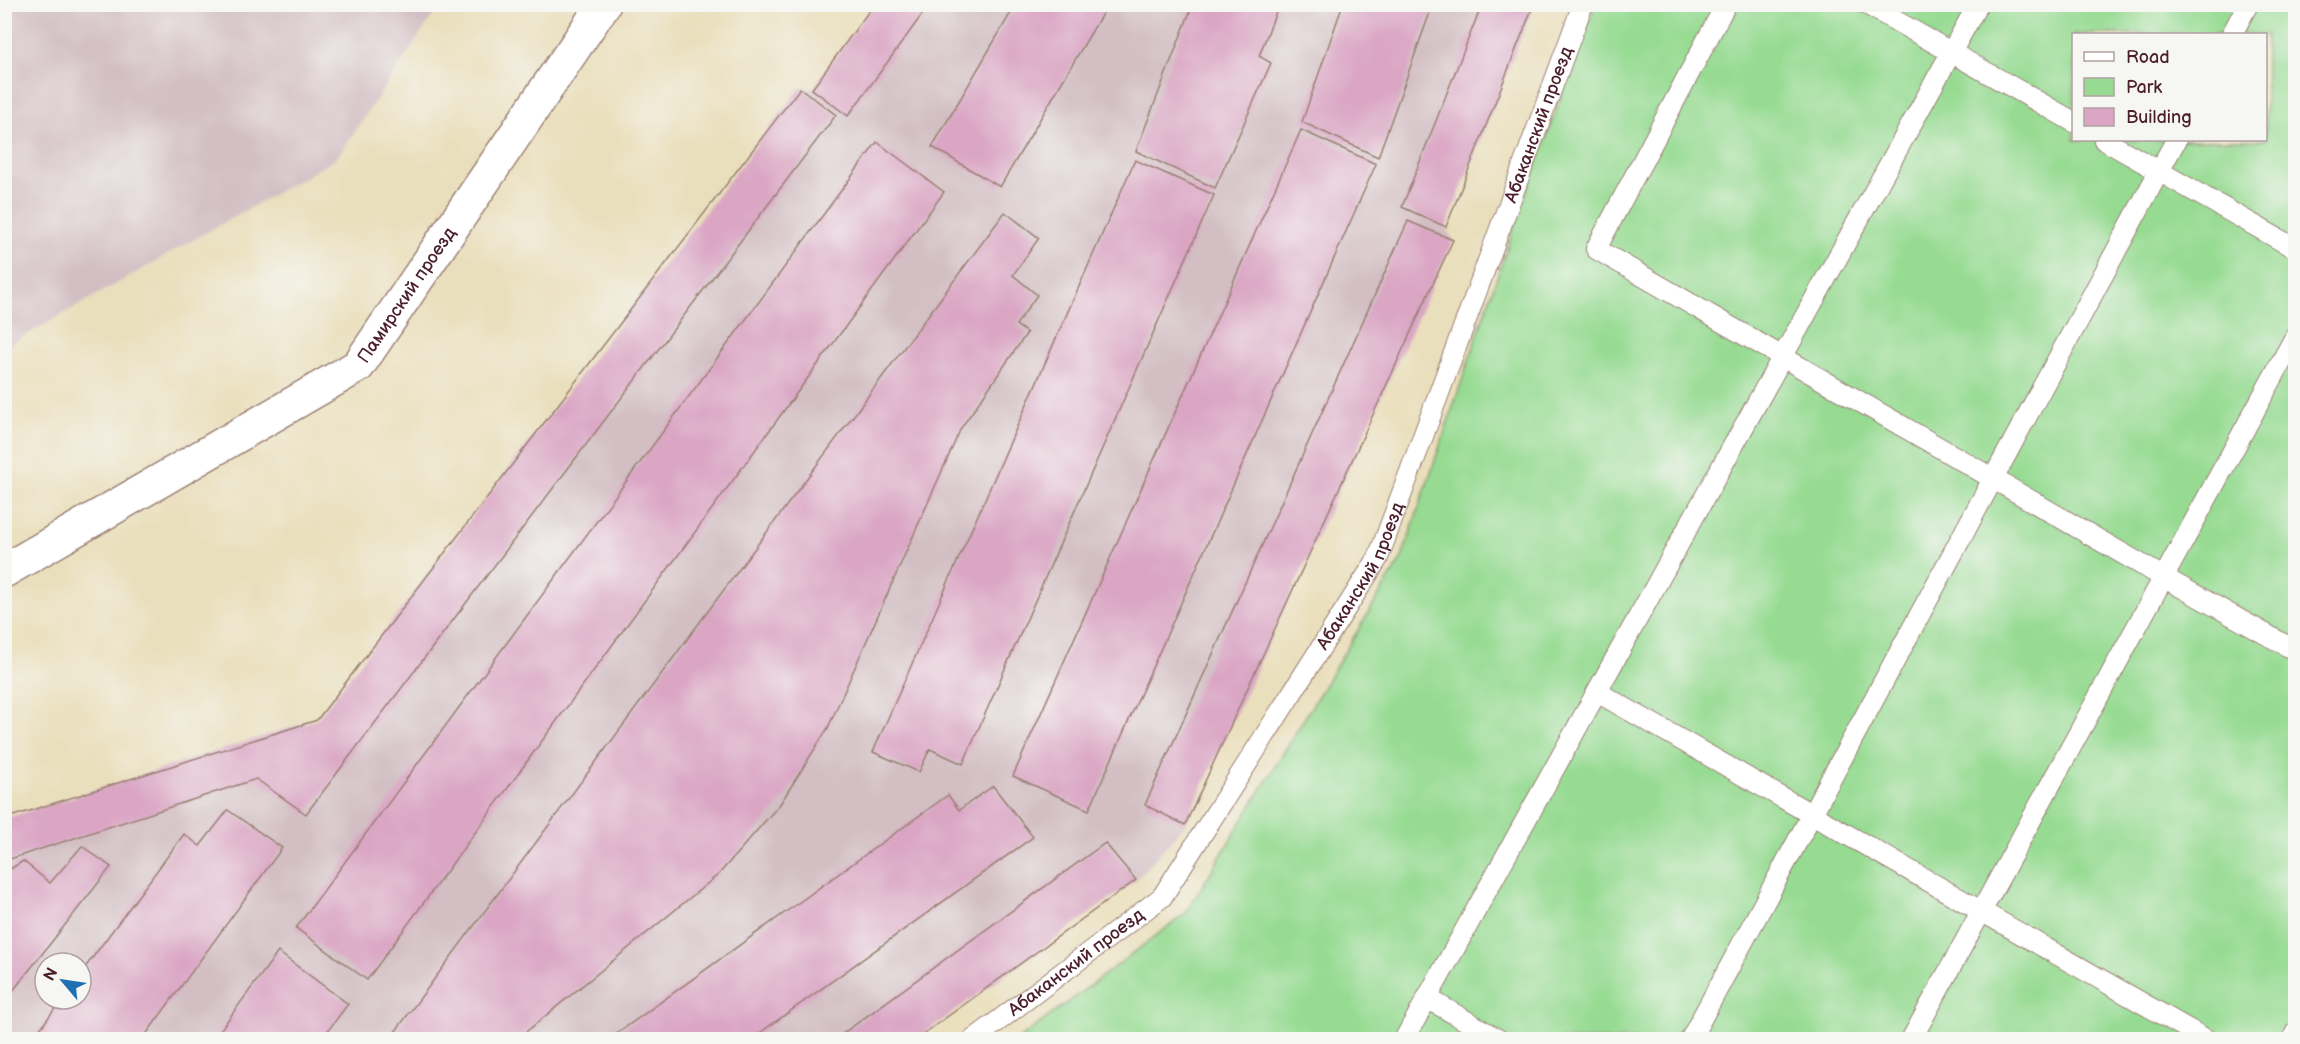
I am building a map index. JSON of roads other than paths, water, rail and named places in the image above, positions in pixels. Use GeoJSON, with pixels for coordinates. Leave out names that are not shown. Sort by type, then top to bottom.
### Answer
{"type":"FeatureCollection","features":[{"type":"Feature","properties":{"kind":"street","name":"Памирский проезд"},"geometry":{"type":"LineString","coordinates":[[4,571],[358,366],[604,4]]}},
{"type":"Feature","properties":{"kind":"lane","name":"Абаканский проезд"},"geometry":{"type":"LineString","coordinates":[[973,1040],[1162,897],[1378,558],[1583,4]]}},
{"type":"Feature","properties":{"kind":"lane"},"geometry":{"type":"LineString","coordinates":[[1726,4],[1596,249],[2295,651]]}},
{"type":"Feature","properties":{"kind":"lane"},"geometry":{"type":"LineString","coordinates":[[1866,4],[2072,121]]}},
{"type":"Feature","properties":{"kind":"lane"},"geometry":{"type":"LineString","coordinates":[[1404,1040],[1978,4]]}},
{"type":"Feature","properties":{"kind":"lane"},"geometry":{"type":"LineString","coordinates":[[2233,33],[2248,4]]}},
{"type":"Feature","properties":{"kind":"lane"},"geometry":{"type":"LineString","coordinates":[[2106,141],[2295,249]]}},
{"type":"Feature","properties":{"kind":"lane"},"geometry":{"type":"LineString","coordinates":[[1690,1040],[2174,141]]}},
{"type":"Feature","properties":{"kind":"lane"},"geometry":{"type":"LineString","coordinates":[[1911,1040],[2295,334]]}},
{"type":"Feature","properties":{"kind":"lane"},"geometry":{"type":"LineString","coordinates":[[1597,692],[2207,1040]]}},
{"type":"Feature","properties":{"kind":"lane"},"geometry":{"type":"LineString","coordinates":[[1427,998],[1498,1040]]}},
{"type":"Feature","properties":{"kind":"lane"},"geometry":{"type":"LineString","coordinates":[[2292,1040],[2295,1032]]}}]}
